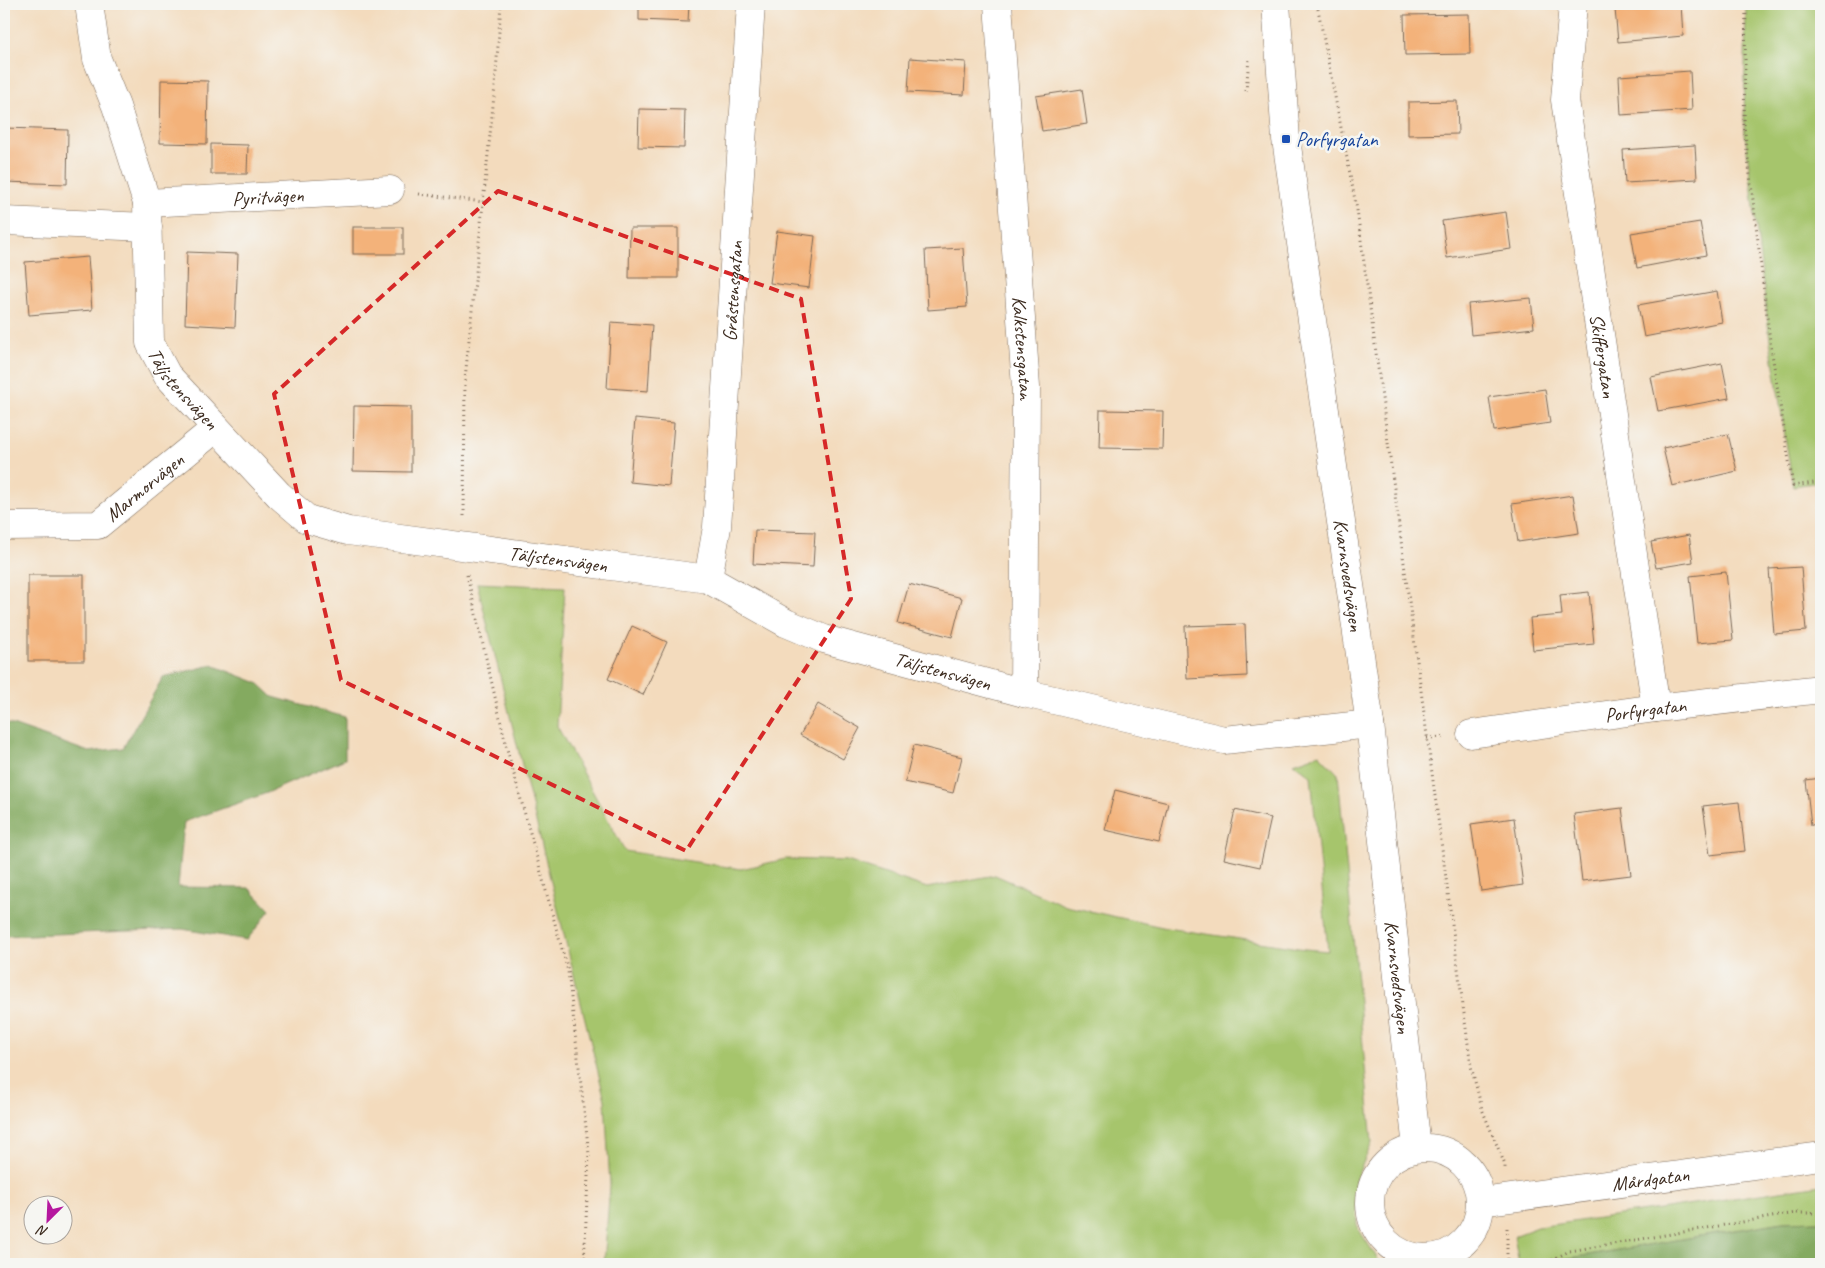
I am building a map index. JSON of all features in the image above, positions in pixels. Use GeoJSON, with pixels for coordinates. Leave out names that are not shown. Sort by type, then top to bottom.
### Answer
{"type":"FeatureCollection","features":[{"type":"Feature","properties":{"kind":"street","name":"Täljstensvägen"},"geometry":{"type":"LineString","coordinates":[[89,4],[97,59],[116,106],[148,215],[150,344],[167,375],[279,495],[307,519],[348,531],[708,579],[786,622],[824,639],[1024,693],[1224,740],[1370,724]]}},
{"type":"Feature","properties":{"kind":"street","name":"Gråstensgatan"},"geometry":{"type":"LineString","coordinates":[[708,579],[717,527],[751,4]]}},
{"type":"Feature","properties":{"kind":"street","name":"Kalkstensgatan"},"geometry":{"type":"LineString","coordinates":[[998,4],[1026,387],[1024,693]]}},
{"type":"Feature","properties":{"kind":"street","name":"Kvarnsvedsvägen"},"geometry":{"type":"LineString","coordinates":[[1276,4],[1286,139],[1370,724],[1416,1148]]}},
{"type":"Feature","properties":{"kind":"street","name":"Skiffergatan"},"geometry":{"type":"LineString","coordinates":[[1573,4],[1565,100],[1656,708]]}},
{"type":"Feature","properties":{"kind":"street","name":"Pyritvägen"},"geometry":{"type":"LineString","coordinates":[[4,221],[148,215],[390,190]]}},
{"type":"Feature","properties":{"kind":"street","name":"Marmorvägen"},"geometry":{"type":"LineString","coordinates":[[4,526],[98,525],[216,428]]}},
{"type":"Feature","properties":{"kind":"street","name":"Porfyrgatan"},"geometry":{"type":"LineString","coordinates":[[1471,734],[1656,708],[1821,689]]}},
{"type":"Feature","properties":{"kind":"street"},"geometry":{"type":"LineString","coordinates":[[1416,1148],[1436,1148],[1453,1155],[1468,1167],[1477,1184],[1480,1202],[1478,1219],[1470,1236],[1457,1248],[1441,1256],[1423,1261],[1405,1255],[1390,1245],[1378,1232],[1370,1215],[1369,1197],[1374,1179],[1385,1164],[1399,1153],[1416,1148]]}},
{"type":"Feature","properties":{"kind":"street","name":"Mårdgatan"},"geometry":{"type":"LineString","coordinates":[[1480,1202],[1821,1156]]}},
{"type":"Feature","properties":{"kind":"path"},"geometry":{"type":"LineString","coordinates":[[501,4],[495,86],[465,379],[465,569],[507,749],[568,971],[589,1154],[584,1264]]}},
{"type":"Feature","properties":{"kind":"path"},"geometry":{"type":"LineString","coordinates":[[1317,4],[1357,210],[1471,1066],[1482,1108],[1505,1165],[1508,1198],[1507,1264]]}},
{"type":"Feature","properties":{"kind":"path"},"geometry":{"type":"LineString","coordinates":[[1746,4],[1744,125],[1772,351],[1794,486],[1821,482]]}},
{"type":"Feature","properties":{"kind":"path"},"geometry":{"type":"LineString","coordinates":[[390,190],[483,202]]}},
{"type":"Feature","properties":{"kind":"path"},"geometry":{"type":"LineString","coordinates":[[1543,1264],[1570,1251],[1796,1213],[1821,1213]]}},
{"type":"Feature","properties":{"kind":"highlighted area"},"geometry":{"type":"Polygon","coordinates":[[[498,191],[801,299],[851,599],[686,851],[341,680],[274,394],[498,191]]]}},
{"type":"Feature","properties":{"kind":"green space"},"geometry":{"type":"Polygon","coordinates":[[[1746,4],[1821,4],[1821,482],[1793,486],[1770,341],[1744,125],[1746,4]]]}},
{"type":"Feature","properties":{"kind":"green space"},"geometry":{"type":"Polygon","coordinates":[[[477,583],[565,587],[557,726],[625,851],[741,869],[786,859],[847,861],[927,888],[995,875],[1066,906],[1167,928],[1328,951],[1311,776],[1294,763],[1319,754],[1338,774],[1372,1143],[1355,1181],[1357,1227],[1381,1264],[604,1264],[610,1185],[605,1100],[477,583]]]}},
{"type":"Feature","properties":{"kind":"green space"},"geometry":{"type":"Polygon","coordinates":[[[212,665],[258,683],[273,697],[345,717],[345,759],[267,793],[184,822],[178,887],[249,888],[270,910],[247,940],[182,929],[4,936],[4,722],[89,752],[123,748],[163,677],[212,665]]]}},
{"type":"Feature","properties":{"kind":"green space"},"geometry":{"type":"Polygon","coordinates":[[[1821,1185],[1821,1221],[1783,1222],[1565,1259],[1558,1264],[1519,1264],[1514,1236],[1538,1227],[1821,1185]]]}},
{"type":"Feature","properties":{"kind":"green space"},"geometry":{"type":"Polygon","coordinates":[[[1821,1221],[1821,1264],[1558,1264],[1565,1259],[1783,1222],[1821,1221]]]}},
{"type":"Feature","properties":{"kind":"building"},"geometry":{"type":"Polygon","coordinates":[[[639,4],[689,4],[688,22],[639,20],[639,4]]]}},
{"type":"Feature","properties":{"kind":"building"},"geometry":{"type":"Polygon","coordinates":[[[1681,4],[1683,36],[1618,42],[1615,9],[1681,4]]]}},
{"type":"Feature","properties":{"kind":"building"},"geometry":{"type":"Polygon","coordinates":[[[1469,14],[1470,54],[1405,55],[1404,15],[1469,14]]]}},
{"type":"Feature","properties":{"kind":"building"},"geometry":{"type":"Polygon","coordinates":[[[910,58],[966,62],[964,95],[908,92],[910,58]]]}},
{"type":"Feature","properties":{"kind":"building"},"geometry":{"type":"Polygon","coordinates":[[[1690,71],[1692,110],[1621,115],[1619,76],[1690,71]]]}},
{"type":"Feature","properties":{"kind":"building"},"geometry":{"type":"Polygon","coordinates":[[[161,80],[208,81],[207,144],[160,143],[161,80]]]}},
{"type":"Feature","properties":{"kind":"building"},"geometry":{"type":"Polygon","coordinates":[[[1082,89],[1087,124],[1042,131],[1036,96],[1082,89]]]}},
{"type":"Feature","properties":{"kind":"building"},"geometry":{"type":"Polygon","coordinates":[[[1457,101],[1458,134],[1408,135],[1408,102],[1457,101]]]}},
{"type":"Feature","properties":{"kind":"building"},"geometry":{"type":"Polygon","coordinates":[[[639,109],[685,110],[684,148],[638,147],[639,109]]]}},
{"type":"Feature","properties":{"kind":"building"},"geometry":{"type":"Polygon","coordinates":[[[4,128],[68,130],[67,184],[4,182],[4,128]]]}},
{"type":"Feature","properties":{"kind":"building"},"geometry":{"type":"Polygon","coordinates":[[[211,144],[248,145],[247,174],[211,174],[211,144]]]}},
{"type":"Feature","properties":{"kind":"building"},"geometry":{"type":"Polygon","coordinates":[[[1695,145],[1697,179],[1625,183],[1623,150],[1695,145]]]}},
{"type":"Feature","properties":{"kind":"building"},"geometry":{"type":"Polygon","coordinates":[[[1506,212],[1511,249],[1447,258],[1442,221],[1506,212]]]}},
{"type":"Feature","properties":{"kind":"building"},"geometry":{"type":"Polygon","coordinates":[[[1700,222],[1706,255],[1637,268],[1631,233],[1700,222]]]}},
{"type":"Feature","properties":{"kind":"building"},"geometry":{"type":"Polygon","coordinates":[[[353,227],[403,227],[403,254],[353,254],[353,227]]]}},
{"type":"Feature","properties":{"kind":"building"},"geometry":{"type":"Polygon","coordinates":[[[630,228],[678,228],[678,278],[629,278],[630,228]]]}},
{"type":"Feature","properties":{"kind":"building"},"geometry":{"type":"Polygon","coordinates":[[[777,231],[815,236],[809,288],[770,283],[777,231]]]}},
{"type":"Feature","properties":{"kind":"building"},"geometry":{"type":"Polygon","coordinates":[[[963,248],[967,307],[928,310],[925,250],[963,248]]]}},
{"type":"Feature","properties":{"kind":"building"},"geometry":{"type":"Polygon","coordinates":[[[187,252],[238,254],[235,327],[185,324],[187,252]]]}},
{"type":"Feature","properties":{"kind":"building"},"geometry":{"type":"Polygon","coordinates":[[[88,257],[92,310],[29,315],[25,262],[88,257]]]}},
{"type":"Feature","properties":{"kind":"building"},"geometry":{"type":"Polygon","coordinates":[[[1717,291],[1722,322],[1644,337],[1638,305],[1717,291]]]}},
{"type":"Feature","properties":{"kind":"building"},"geometry":{"type":"Polygon","coordinates":[[[1531,298],[1534,328],[1471,335],[1468,304],[1531,298]]]}},
{"type":"Feature","properties":{"kind":"building"},"geometry":{"type":"Polygon","coordinates":[[[611,322],[652,325],[648,391],[607,388],[611,322]]]}},
{"type":"Feature","properties":{"kind":"building"},"geometry":{"type":"Polygon","coordinates":[[[1722,363],[1729,398],[1658,411],[1651,377],[1722,363]]]}},
{"type":"Feature","properties":{"kind":"building"},"geometry":{"type":"Polygon","coordinates":[[[1545,389],[1550,423],[1494,431],[1489,397],[1545,389]]]}},
{"type":"Feature","properties":{"kind":"building"},"geometry":{"type":"Polygon","coordinates":[[[354,406],[411,407],[411,472],[353,471],[354,406]]]}},
{"type":"Feature","properties":{"kind":"building"},"geometry":{"type":"Polygon","coordinates":[[[1100,410],[1163,411],[1162,449],[1099,448],[1100,410]]]}},
{"type":"Feature","properties":{"kind":"building"},"geometry":{"type":"Polygon","coordinates":[[[635,419],[674,423],[669,486],[630,482],[635,419]]]}},
{"type":"Feature","properties":{"kind":"building"},"geometry":{"type":"Polygon","coordinates":[[[1728,434],[1737,471],[1672,486],[1663,448],[1728,434]]]}},
{"type":"Feature","properties":{"kind":"building"},"geometry":{"type":"Polygon","coordinates":[[[1573,495],[1579,533],[1518,542],[1512,504],[1573,495]]]}},
{"type":"Feature","properties":{"kind":"building"},"geometry":{"type":"Polygon","coordinates":[[[755,530],[815,532],[813,567],[753,564],[755,530]]]}},
{"type":"Feature","properties":{"kind":"building"},"geometry":{"type":"Polygon","coordinates":[[[1689,535],[1693,562],[1656,568],[1651,542],[1689,535]]]}},
{"type":"Feature","properties":{"kind":"building"},"geometry":{"type":"Polygon","coordinates":[[[1801,567],[1806,631],[1774,634],[1769,569],[1801,567]]]}},
{"type":"Feature","properties":{"kind":"building"},"geometry":{"type":"Polygon","coordinates":[[[1726,572],[1733,640],[1697,643],[1690,576],[1726,572]]]}},
{"type":"Feature","properties":{"kind":"building"},"geometry":{"type":"Polygon","coordinates":[[[28,575],[84,575],[84,661],[28,661],[28,575]]]}},
{"type":"Feature","properties":{"kind":"building"},"geometry":{"type":"Polygon","coordinates":[[[909,584],[962,598],[952,637],[898,623],[909,584]]]}},
{"type":"Feature","properties":{"kind":"building"},"geometry":{"type":"Polygon","coordinates":[[[1589,592],[1594,644],[1533,650],[1530,618],[1562,615],[1560,595],[1589,592]]]}},
{"type":"Feature","properties":{"kind":"building"},"geometry":{"type":"Polygon","coordinates":[[[1245,624],[1247,676],[1187,679],[1185,626],[1245,624]]]}},
{"type":"Feature","properties":{"kind":"building"},"geometry":{"type":"Polygon","coordinates":[[[632,626],[667,642],[643,695],[608,679],[632,626]]]}},
{"type":"Feature","properties":{"kind":"building"},"geometry":{"type":"Polygon","coordinates":[[[818,704],[860,728],[843,759],[800,735],[818,704]]]}},
{"type":"Feature","properties":{"kind":"building"},"geometry":{"type":"Polygon","coordinates":[[[914,745],[962,757],[953,793],[905,782],[914,745]]]}},
{"type":"Feature","properties":{"kind":"building"},"geometry":{"type":"Polygon","coordinates":[[[1821,778],[1821,824],[1811,825],[1806,780],[1821,778]]]}},
{"type":"Feature","properties":{"kind":"building"},"geometry":{"type":"Polygon","coordinates":[[[1115,790],[1168,803],[1159,842],[1105,830],[1115,790]]]}},
{"type":"Feature","properties":{"kind":"building"},"geometry":{"type":"Polygon","coordinates":[[[1739,802],[1745,851],[1710,855],[1703,806],[1739,802]]]}},
{"type":"Feature","properties":{"kind":"building"},"geometry":{"type":"Polygon","coordinates":[[[1622,808],[1631,875],[1582,881],[1574,814],[1622,808]]]}},
{"type":"Feature","properties":{"kind":"building"},"geometry":{"type":"Polygon","coordinates":[[[1235,810],[1271,818],[1260,867],[1224,859],[1235,810]]]}},
{"type":"Feature","properties":{"kind":"building"},"geometry":{"type":"Polygon","coordinates":[[[1514,818],[1523,885],[1481,891],[1471,824],[1514,818]]]}},
{"type":"Feature","properties":{"kind":"place","name":"Porfyrgatan"},"geometry":{"type":"Point","coordinates":[1286,139]}}]}
